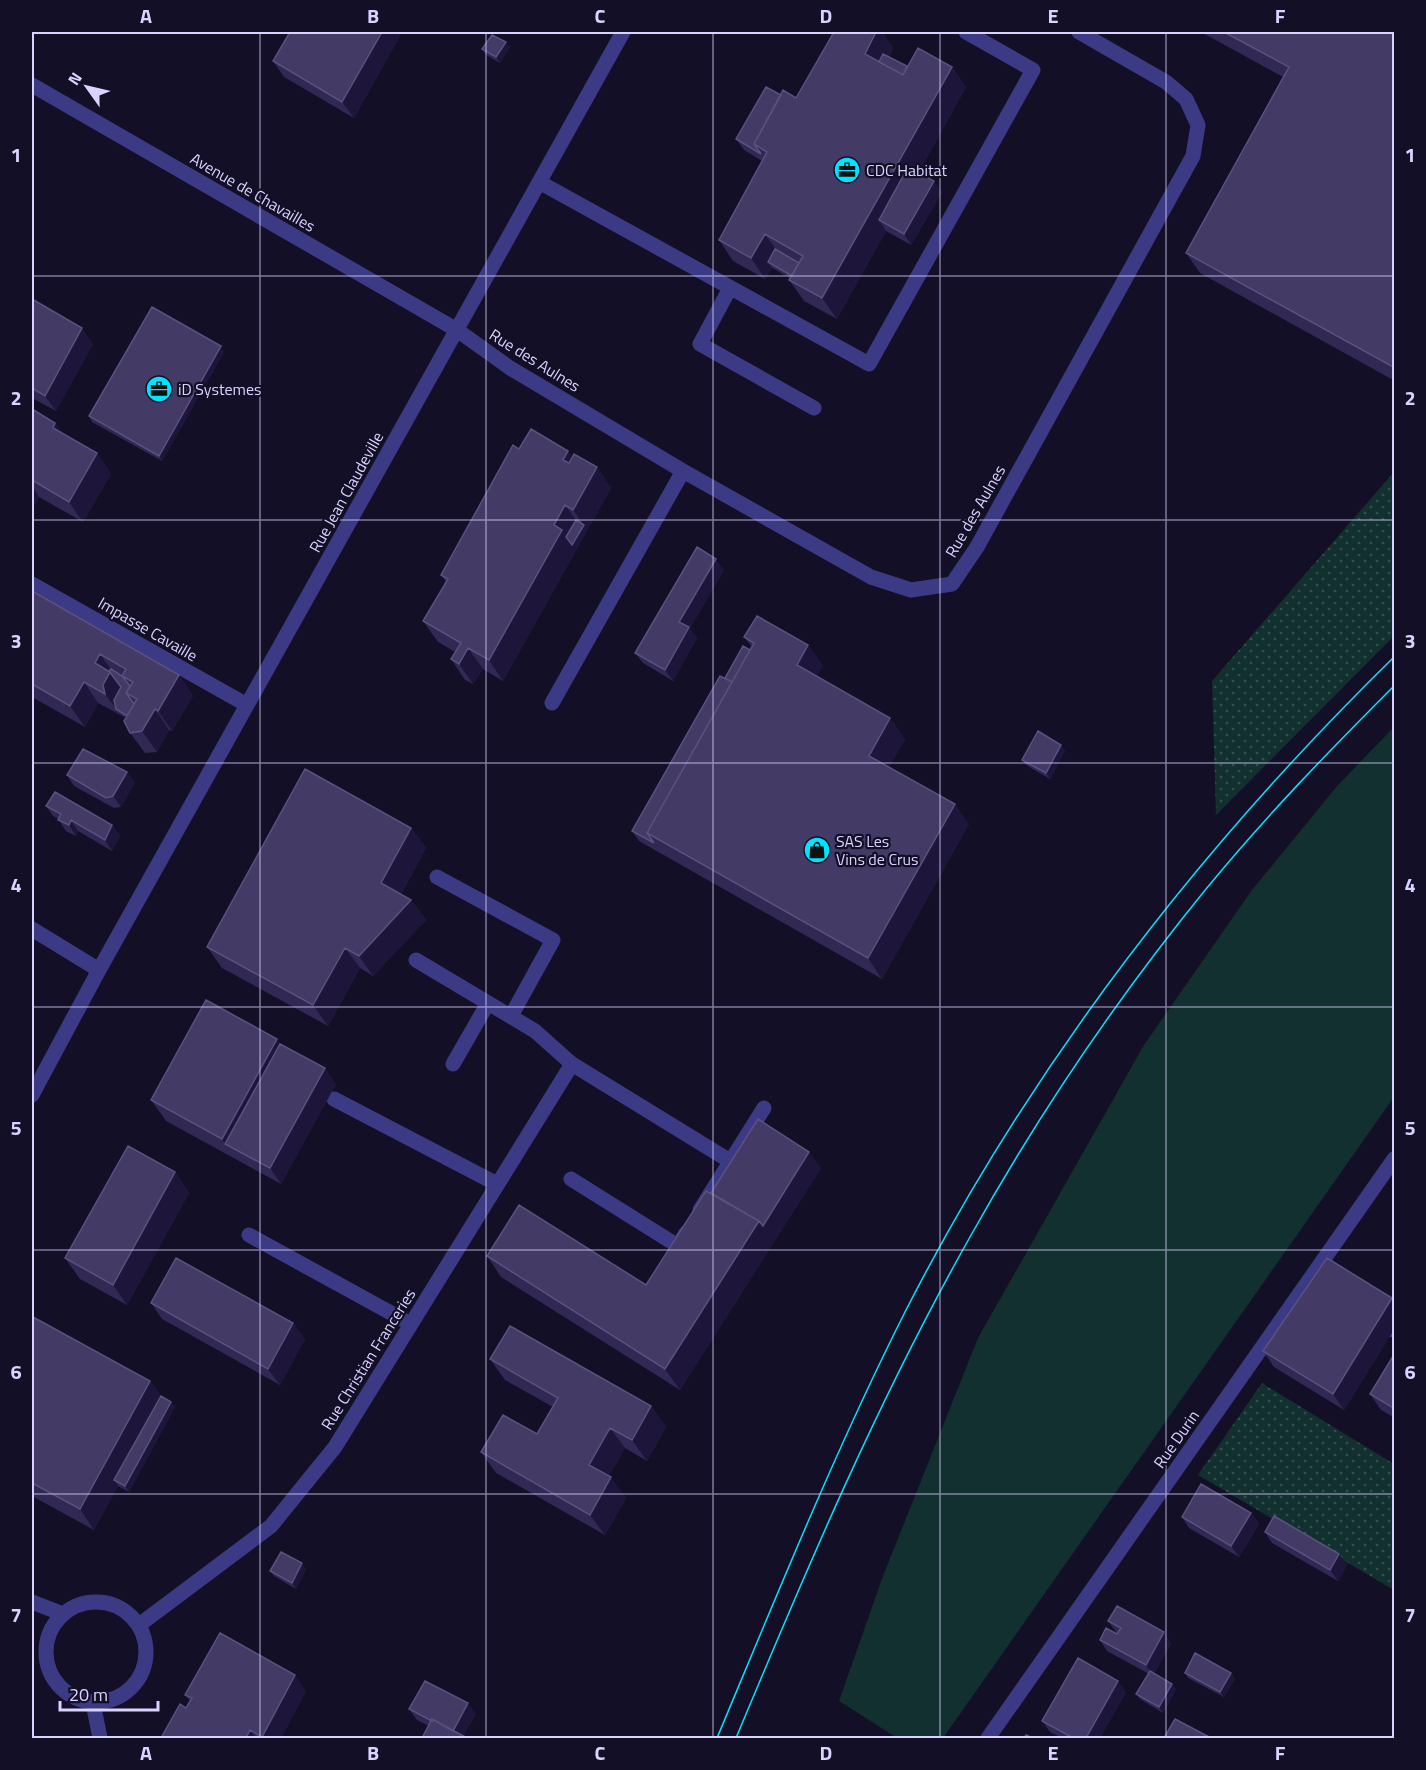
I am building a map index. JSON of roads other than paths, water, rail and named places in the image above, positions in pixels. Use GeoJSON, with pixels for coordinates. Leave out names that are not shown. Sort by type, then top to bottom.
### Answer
{"type":"FeatureCollection","features":[{"type":"Feature","properties":{"kind":"street","name":"Rue Jean Claudeville"},"geometry":{"type":"LineString","coordinates":[[32,1095],[99,970],[623,32]]}},
{"type":"Feature","properties":{"kind":"street"},"geometry":{"type":"LineString","coordinates":[[539,182],[869,364],[1033,70],[966,32]]}},
{"type":"Feature","properties":{"kind":"street","name":"Rue des Aulnes"},"geometry":{"type":"LineString","coordinates":[[457,330],[510,368],[683,471],[871,577],[911,590],[952,584],[978,547],[1194,156],[1198,125],[1186,99],[1166,82],[1079,32]]}},
{"type":"Feature","properties":{"kind":"street","name":"Avenue de Chavailles"},"geometry":{"type":"LineString","coordinates":[[32,85],[457,330]]}},
{"type":"Feature","properties":{"kind":"street"},"geometry":{"type":"LineString","coordinates":[[730,288],[699,344],[814,408]]}},
{"type":"Feature","properties":{"kind":"street"},"geometry":{"type":"LineString","coordinates":[[552,703],[683,471]]}},
{"type":"Feature","properties":{"kind":"street","name":"Impasse Cavaille"},"geometry":{"type":"LineString","coordinates":[[32,584],[247,705]]}},
{"type":"Feature","properties":{"kind":"street"},"geometry":{"type":"LineString","coordinates":[[437,877],[553,940],[511,1016]]}},
{"type":"Feature","properties":{"kind":"street"},"geometry":{"type":"LineString","coordinates":[[32,929],[99,970]]}},
{"type":"Feature","properties":{"kind":"street"},"geometry":{"type":"LineString","coordinates":[[416,960],[536,1031],[572,1064],[730,1161]]}},
{"type":"Feature","properties":{"kind":"street"},"geometry":{"type":"LineString","coordinates":[[453,1064],[488,1003]]}},
{"type":"Feature","properties":{"kind":"street","name":"Rue Christian Franceries"},"geometry":{"type":"LineString","coordinates":[[138,1625],[271,1526],[335,1447],[572,1064]]}},
{"type":"Feature","properties":{"kind":"street"},"geometry":{"type":"LineString","coordinates":[[334,1099],[497,1184]]}},
{"type":"Feature","properties":{"kind":"street"},"geometry":{"type":"LineString","coordinates":[[571,1179],[678,1246],[764,1108]]}},
{"type":"Feature","properties":{"kind":"street","name":"Rue Durin"},"geometry":{"type":"LineString","coordinates":[[988,1738],[1315,1281],[1395,1159]]}},
{"type":"Feature","properties":{"kind":"street"},"geometry":{"type":"LineString","coordinates":[[249,1235],[411,1323]]}},
{"type":"Feature","properties":{"kind":"street"},"geometry":{"type":"LineString","coordinates":[[32,1602],[63,1614]]}},
{"type":"Feature","properties":{"kind":"street"},"geometry":{"type":"LineString","coordinates":[[89,1602],[103,1602],[117,1606],[129,1614],[138,1625],[145,1640],[146,1655],[143,1671],[135,1684],[123,1695],[108,1701],[93,1703],[76,1699],[61,1689],[51,1676],[46,1659],[46,1642],[52,1626],[63,1614],[75,1606],[89,1602]]}},
{"type":"Feature","properties":{"kind":"street"},"geometry":{"type":"LineString","coordinates":[[32,1644],[46,1659]]}},
{"type":"Feature","properties":{"kind":"street"},"geometry":{"type":"LineString","coordinates":[[93,1703],[100,1738]]}},
{"type":"Feature","properties":{"kind":"tram line"},"geometry":{"type":"LineString","coordinates":[[717,1738],[807,1524],[879,1364],[954,1221],[1007,1133],[1063,1048],[1123,965],[1186,884],[1252,806],[1394,657]]}},
{"type":"Feature","properties":{"kind":"tram line"},"geometry":{"type":"LineString","coordinates":[[736,1738],[817,1547],[905,1359],[970,1237],[1023,1146],[1111,1014],[1206,889],[1298,785],[1394,686]]}},
{"type":"Feature","properties":{"kind":"place","name":"CDC Habitat"},"geometry":{"type":"Point","coordinates":[847,170]}},
{"type":"Feature","properties":{"kind":"place","name":"iD Systemes"},"geometry":{"type":"Point","coordinates":[159,389]}},
{"type":"Feature","properties":{"kind":"place","name":"SAS Les Vins de Crus"},"geometry":{"type":"Point","coordinates":[817,850]}}]}
